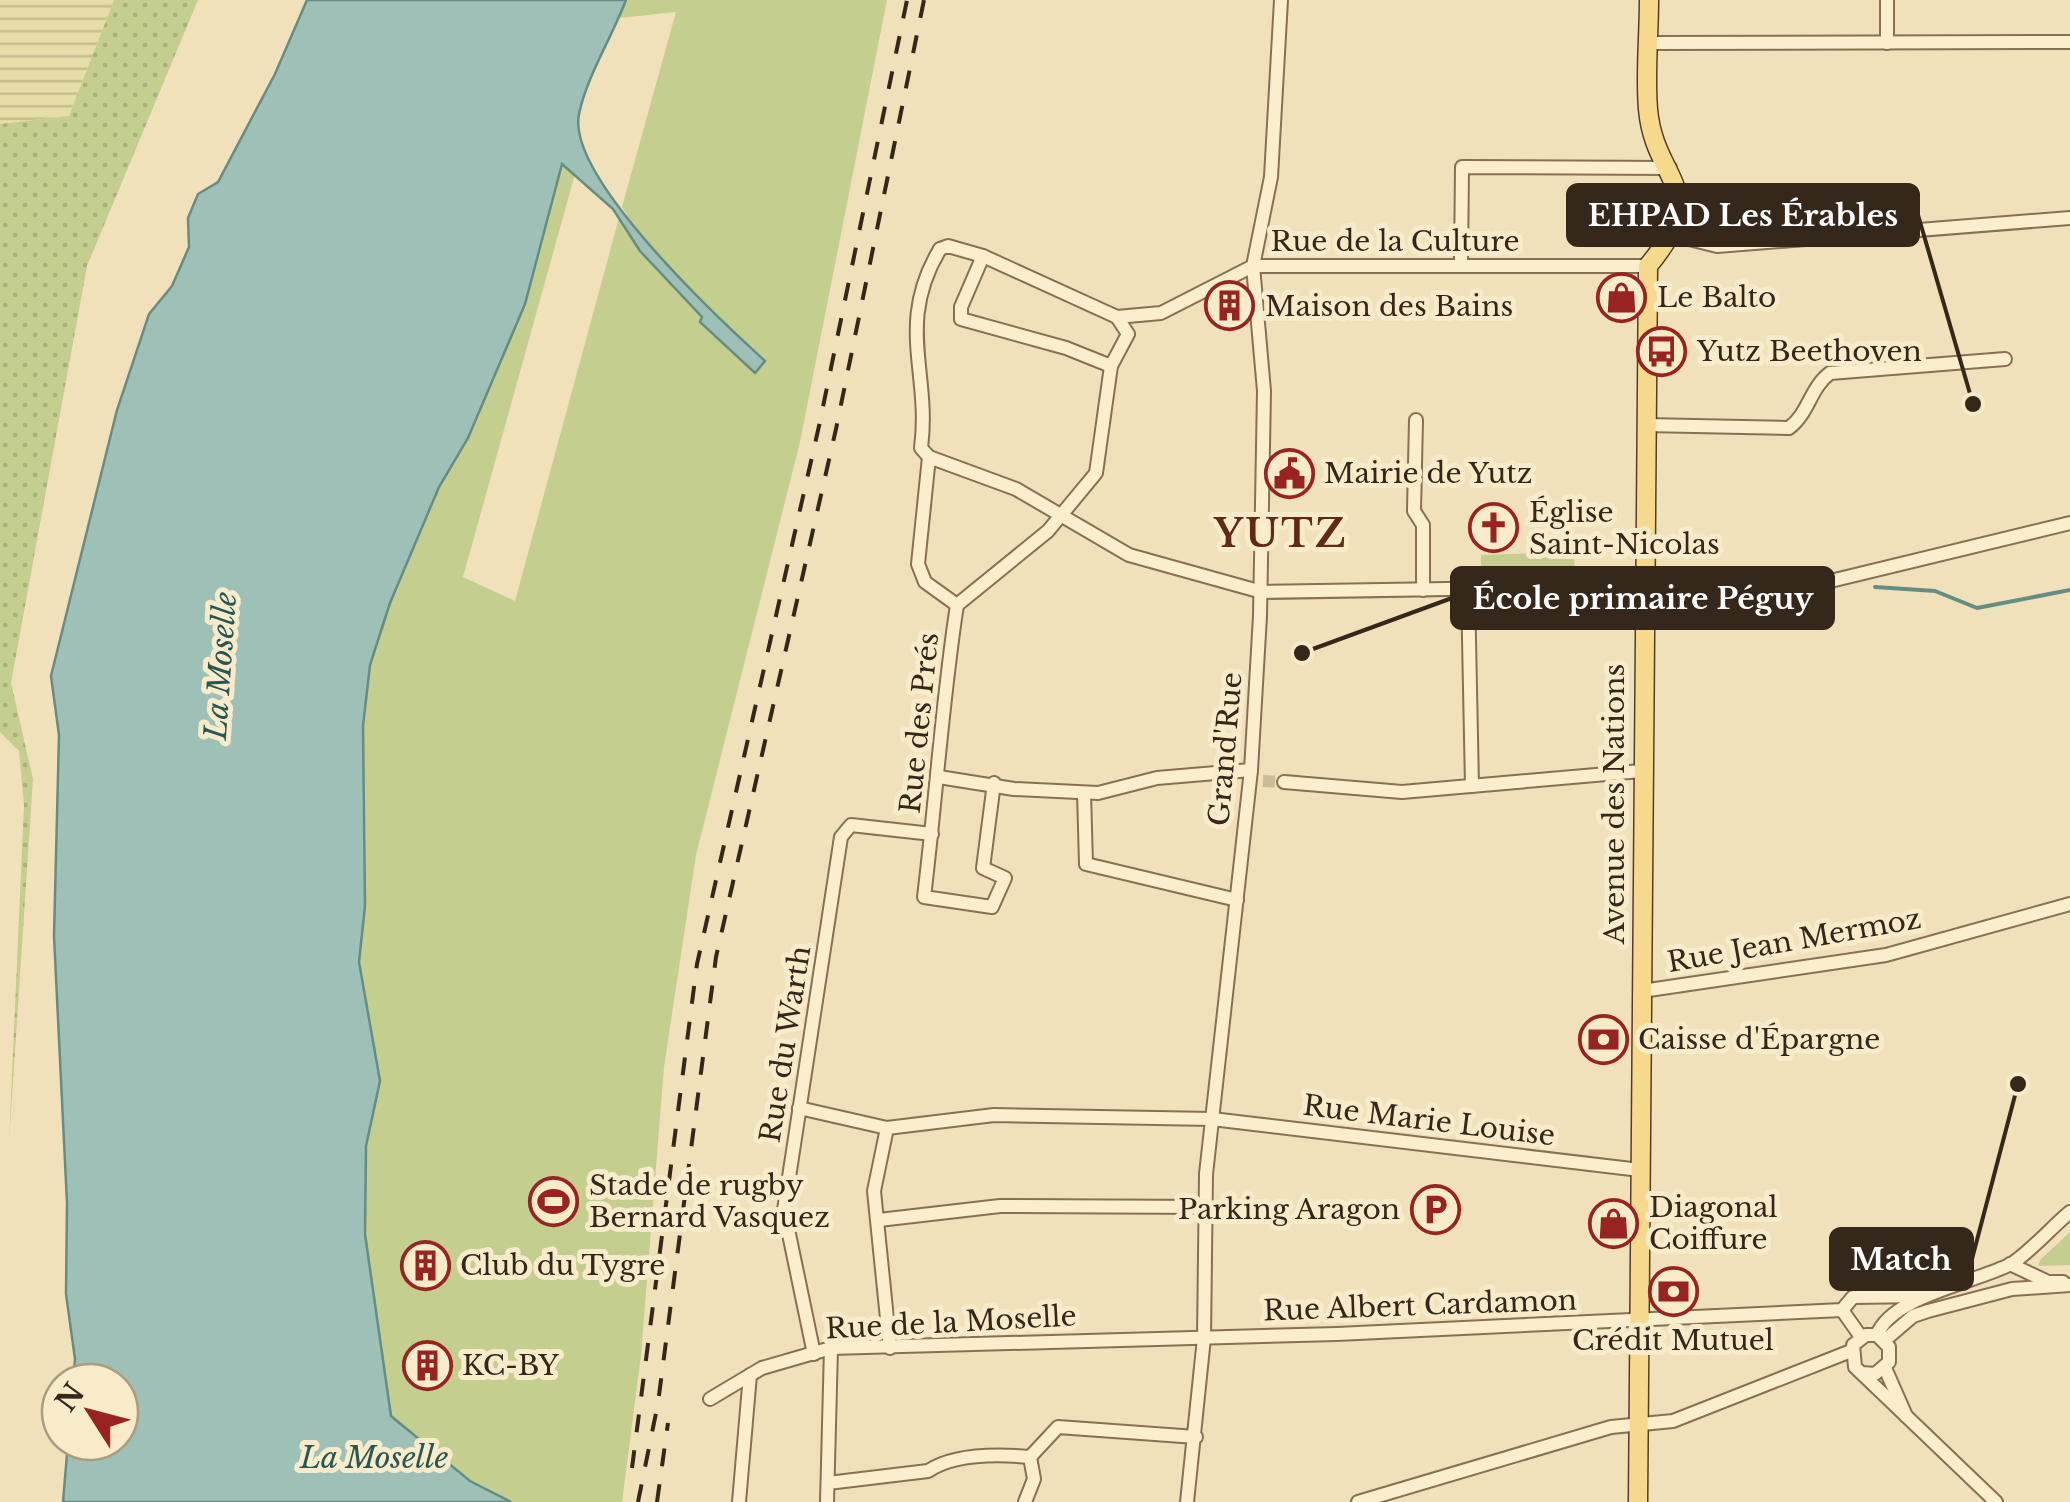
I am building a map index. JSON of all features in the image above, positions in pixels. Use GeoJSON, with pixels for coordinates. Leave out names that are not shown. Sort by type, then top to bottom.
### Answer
{"type":"FeatureCollection","features":[{"type":"Feature","properties":{"kind":"main road"},"geometry":{"type":"LineString","coordinates":[[1648,266],[1674,235],[1677,193],[1648,111],[1649,0]]}},
{"type":"Feature","properties":{"kind":"main road","name":"Avenue des Nations"},"geometry":{"type":"LineString","coordinates":[[1638,1502],[1640,772],[1648,266]]}},
{"type":"Feature","properties":{"kind":"street","name":"Grand'Rue"},"geometry":{"type":"LineString","coordinates":[[1187,1502],[1204,1338],[1205,1207],[1212,1119],[1254,777],[1262,592],[1264,391],[1253,266],[1271,177],[1282,0]]}},
{"type":"Feature","properties":{"kind":"street"},"geometry":{"type":"LineString","coordinates":[[1887,0],[1887,42]]}},
{"type":"Feature","properties":{"kind":"street"},"geometry":{"type":"LineString","coordinates":[[1649,43],[2070,42]]}},
{"type":"Feature","properties":{"kind":"street"},"geometry":{"type":"LineString","coordinates":[[1462,265],[1462,166],[1670,168]]}},
{"type":"Feature","properties":{"kind":"street"},"geometry":{"type":"LineString","coordinates":[[1674,235],[1717,246],[2070,218]]}},
{"type":"Feature","properties":{"kind":"street","name":"Rue des Prés"},"geometry":{"type":"LineString","coordinates":[[984,256],[936,245],[914,332],[925,452],[918,564],[925,582],[957,604],[940,713],[939,778],[924,897],[992,907],[1005,878],[983,868],[994,783]]}},
{"type":"Feature","properties":{"kind":"street"},"geometry":{"type":"LineString","coordinates":[[957,604],[1032,545],[1096,473],[1111,366],[1128,334],[1117,317],[984,256],[961,307],[961,320],[1066,348],[1111,366]]}},
{"type":"Feature","properties":{"kind":"street","name":"Rue de la Culture"},"geometry":{"type":"LineString","coordinates":[[1117,317],[1161,313],[1253,266],[1648,266]]}},
{"type":"Feature","properties":{"kind":"street"},"geometry":{"type":"LineString","coordinates":[[1645,425],[1788,428],[1802,418],[1818,382],[1830,373],[2006,360]]}},
{"type":"Feature","properties":{"kind":"street"},"geometry":{"type":"LineString","coordinates":[[1416,420],[1414,511],[1423,525],[1423,590]]}},
{"type":"Feature","properties":{"kind":"street"},"geometry":{"type":"LineString","coordinates":[[925,452],[1016,489],[1128,556],[1262,592],[1468,589],[1643,594],[1814,586],[2070,522]]}},
{"type":"Feature","properties":{"kind":"street"},"geometry":{"type":"LineString","coordinates":[[1468,589],[1472,786]]}},
{"type":"Feature","properties":{"kind":"street"},"geometry":{"type":"LineString","coordinates":[[1284,782],[1402,792],[1640,772]]}},
{"type":"Feature","properties":{"kind":"street"},"geometry":{"type":"LineString","coordinates":[[939,778],[1098,794],[1157,778],[1254,777]]}},
{"type":"Feature","properties":{"kind":"street"},"geometry":{"type":"LineString","coordinates":[[1084,792],[1086,864],[1237,900]]}},
{"type":"Feature","properties":{"kind":"street","name":"Rue du Warth"},"geometry":{"type":"LineString","coordinates":[[814,1354],[784,1210],[841,837],[851,825],[932,834]]}},
{"type":"Feature","properties":{"kind":"street","name":"Rue Jean Mermoz"},"geometry":{"type":"LineString","coordinates":[[1642,991],[1886,955],[2070,904]]}},
{"type":"Feature","properties":{"kind":"street","name":"Rue Marie Louise"},"geometry":{"type":"LineString","coordinates":[[799,1108],[887,1128],[994,1116],[1212,1119],[1640,1170]]}},
{"type":"Feature","properties":{"kind":"street"},"geometry":{"type":"LineString","coordinates":[[887,1128],[874,1191],[890,1348]]}},
{"type":"Feature","properties":{"kind":"street"},"geometry":{"type":"LineString","coordinates":[[879,1220],[1000,1206],[1205,1207]]}},
{"type":"Feature","properties":{"kind":"street"},"geometry":{"type":"LineString","coordinates":[[1907,1418],[1885,1368],[1891,1354],[1881,1338],[1881,1324],[1902,1306],[1924,1296],[2016,1268],[2070,1212]]}},
{"type":"Feature","properties":{"kind":"street"},"geometry":{"type":"LineString","coordinates":[[2016,1268],[2048,1282],[2070,1283]]}},
{"type":"Feature","properties":{"kind":"street"},"geometry":{"type":"LineString","coordinates":[[2012,1289],[2016,1268]]}},
{"type":"Feature","properties":{"kind":"street"},"geometry":{"type":"LineString","coordinates":[[1861,1337],[1881,1338],[1913,1316],[2012,1289],[2070,1283]]}},
{"type":"Feature","properties":{"kind":"street","name":"Rue Albert Cardamon"},"geometry":{"type":"LineString","coordinates":[[1204,1338],[1842,1310],[1854,1297],[1924,1296]]}},
{"type":"Feature","properties":{"kind":"street"},"geometry":{"type":"LineString","coordinates":[[1842,1310],[1861,1337]]}},
{"type":"Feature","properties":{"kind":"street"},"geometry":{"type":"LineString","coordinates":[[1358,1502],[1611,1427],[1673,1421],[1851,1350],[1861,1337]]}},
{"type":"Feature","properties":{"kind":"street","name":"Rue de la Moselle"},"geometry":{"type":"LineString","coordinates":[[710,1399],[750,1375],[831,1348],[1204,1338]]}},
{"type":"Feature","properties":{"kind":"street"},"geometry":{"type":"LineString","coordinates":[[826,1502],[831,1348]]}},
{"type":"Feature","properties":{"kind":"street"},"geometry":{"type":"LineString","coordinates":[[1851,1350],[1852,1362],[1996,1502]]}},
{"type":"Feature","properties":{"kind":"street"},"geometry":{"type":"LineString","coordinates":[[1863,1373],[1885,1368]]}},
{"type":"Feature","properties":{"kind":"street"},"geometry":{"type":"LineString","coordinates":[[739,1502],[750,1375]]}},
{"type":"Feature","properties":{"kind":"street"},"geometry":{"type":"LineString","coordinates":[[828,1483],[928,1471],[941,1462],[1030,1457],[1058,1427],[1196,1437]]}},
{"type":"Feature","properties":{"kind":"street"},"geometry":{"type":"LineString","coordinates":[[1024,1502],[1034,1478],[1030,1457]]}},
{"type":"Feature","properties":{"kind":"shaded area"},"geometry":{"type":"Polygon","coordinates":[[[0,0],[114,0],[69,116],[0,124],[0,0]]]}},
{"type":"Feature","properties":{"kind":"green space"},"geometry":{"type":"Polygon","coordinates":[[[114,0],[198,0],[87,266],[11,683],[33,779],[9,1142],[24,805],[19,751],[0,732],[0,124],[69,116],[114,0]]]}},
{"type":"Feature","properties":{"kind":"green space"},"geometry":{"type":"Polygon","coordinates":[[[626,0],[887,0],[800,442],[696,855],[664,1067],[641,1355],[622,1502],[511,1502],[470,1481],[391,1417],[365,1234],[366,1146],[380,1081],[359,962],[365,906],[363,726],[370,665],[390,603],[439,487],[468,438],[525,304],[562,163],[575,174],[463,577],[515,601],[619,218],[640,251],[702,317],[700,323],[755,372],[764,361],[641,238],[622,207],[676,12],[619,18],[626,0]]]}},
{"type":"Feature","properties":{"kind":"green space"},"geometry":{"type":"Polygon","coordinates":[[[1573,552],[1576,577],[1481,580],[1481,555],[1573,552]]]}},
{"type":"Feature","properties":{"kind":"green space"},"geometry":{"type":"Polygon","coordinates":[[[2070,1232],[2070,1265],[2038,1266],[2040,1260],[2070,1232]]]}},
{"type":"Feature","properties":{"kind":"water","name":"La Moselle"},"geometry":{"type":"Polygon","coordinates":[[[307,0],[626,0],[583,100],[579,114],[581,141],[596,173],[650,245],[765,361],[755,373],[700,322],[702,317],[640,251],[613,209],[562,164],[525,304],[468,438],[439,487],[390,603],[370,665],[363,726],[365,906],[359,962],[380,1081],[366,1146],[365,1234],[391,1416],[470,1481],[511,1502],[63,1502],[66,1462],[140,1462],[140,1362],[75,1362],[66,1294],[67,1203],[54,936],[59,735],[51,676],[117,410],[149,314],[172,286],[189,247],[188,218],[198,194],[218,182],[275,74],[307,0]]]}},
{"type":"Feature","properties":{"kind":"waterway"},"geometry":{"type":"LineString","coordinates":[[1875,587],[1935,591],[1977,608],[2070,590]]}},
{"type":"Feature","properties":{"kind":"tunnel"},"geometry":{"type":"LineString","coordinates":[[1263,781],[1284,782]]}},
{"type":"Feature","properties":{"kind":"railway"},"geometry":{"type":"LineString","coordinates":[[632,1468],[697,964],[819,426],[907,0]]}},
{"type":"Feature","properties":{"kind":"railway"},"geometry":{"type":"LineString","coordinates":[[638,1502],[658,1403],[716,957],[836,429],[924,0]]}},
{"type":"Feature","properties":{"kind":"railway"},"geometry":{"type":"LineString","coordinates":[[657,1502],[668,1423]]}},
{"type":"Feature","properties":{"kind":"place","name":"Le Balto"},"geometry":{"type":"Point","coordinates":[1622,297]}},
{"type":"Feature","properties":{"kind":"place","name":"Maison des Bains"},"geometry":{"type":"Point","coordinates":[1230,306]}},
{"type":"Feature","properties":{"kind":"place","name":"Yutz Beethoven"},"geometry":{"type":"Point","coordinates":[1662,351]}},
{"type":"Feature","properties":{"kind":"place","name":"EHPAD Les Érables"},"geometry":{"type":"Point","coordinates":[1973,404]}},
{"type":"Feature","properties":{"kind":"place","name":"Mairie de Yutz"},"geometry":{"type":"Point","coordinates":[1289,473]}},
{"type":"Feature","properties":{"kind":"place","name":"Église Saint-Nicolas"},"geometry":{"type":"Point","coordinates":[1494,528]}},
{"type":"Feature","properties":{"kind":"place","name":"École primaire Péguy"},"geometry":{"type":"Point","coordinates":[1302,653]}},
{"type":"Feature","properties":{"kind":"place","name":"Caisse d'Épargne"},"geometry":{"type":"Point","coordinates":[1603,1039]}},
{"type":"Feature","properties":{"kind":"place","name":"Match"},"geometry":{"type":"Point","coordinates":[2018,1084]}},
{"type":"Feature","properties":{"kind":"place","name":"Stade de rugby Bernard Vasquez"},"geometry":{"type":"Point","coordinates":[554,1201]}},
{"type":"Feature","properties":{"kind":"place","name":"Parking Aragon"},"geometry":{"type":"Point","coordinates":[1435,1209]}},
{"type":"Feature","properties":{"kind":"place","name":"Diagonal Coiffure"},"geometry":{"type":"Point","coordinates":[1614,1223]}},
{"type":"Feature","properties":{"kind":"place","name":"Club du Tygre"},"geometry":{"type":"Point","coordinates":[425,1265]}},
{"type":"Feature","properties":{"kind":"place","name":"Crédit Mutuel"},"geometry":{"type":"Point","coordinates":[1673,1292]}},
{"type":"Feature","properties":{"kind":"place","name":"KC-BY"},"geometry":{"type":"Point","coordinates":[427,1365]}},
{"type":"Feature","properties":{"kind":"district","name":"YUTZ"},"geometry":{"type":"Point","coordinates":[1281,534]}}]}
